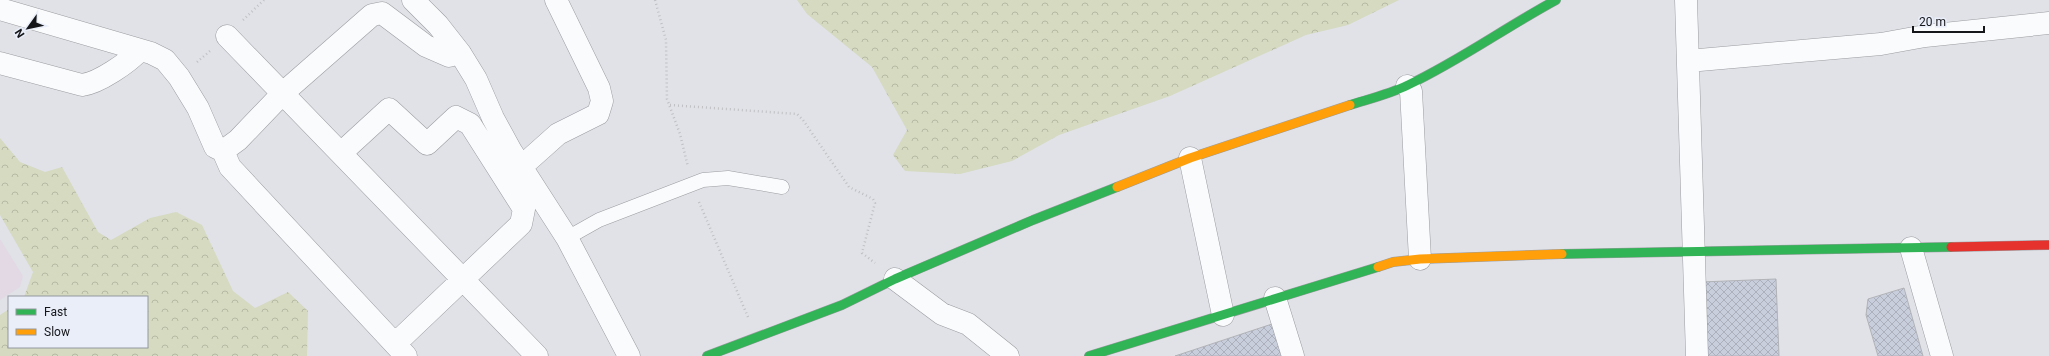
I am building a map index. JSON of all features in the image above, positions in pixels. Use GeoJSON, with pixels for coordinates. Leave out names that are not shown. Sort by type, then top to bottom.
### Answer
{"type":"FeatureCollection","features":[{"type":"Feature","properties":{"kind":"street"},"geometry":{"type":"LineString","coordinates":[[413,0],[438,25],[460,53],[476,79],[493,118],[521,167],[567,238],[629,356]]}},
{"type":"Feature","properties":{"kind":"street"},"geometry":{"type":"LineString","coordinates":[[521,167],[558,134],[598,114],[602,101],[599,88],[556,0]]}},
{"type":"Feature","properties":{"kind":"street"},"geometry":{"type":"LineString","coordinates":[[707,356],[842,305],[895,279],[1033,220],[1190,158],[1407,86],[1455,60],[1514,23],[1556,0]]}},
{"type":"Feature","properties":{"kind":"street"},"geometry":{"type":"LineString","coordinates":[[1686,0],[1697,356]]}},
{"type":"Feature","properties":{"kind":"street"},"geometry":{"type":"LineString","coordinates":[[0,9],[140,50],[165,60],[198,108],[215,147],[223,151],[230,167],[400,350],[463,280],[521,224],[524,209],[470,124],[456,118],[427,144],[389,109],[341,153]]}},
{"type":"Feature","properties":{"kind":"street"},"geometry":{"type":"LineString","coordinates":[[223,151],[238,140],[284,93],[372,15],[382,14],[426,46],[450,56],[460,53]]}},
{"type":"Feature","properties":{"kind":"street"},"geometry":{"type":"LineString","coordinates":[[1688,61],[1881,44],[1925,36],[2049,23]]}},
{"type":"Feature","properties":{"kind":"street"},"geometry":{"type":"LineString","coordinates":[[227,36],[284,93],[537,356]]}},
{"type":"Feature","properties":{"kind":"street"},"geometry":{"type":"LineString","coordinates":[[0,63],[82,85],[91,84],[133,58],[140,50]]}},
{"type":"Feature","properties":{"kind":"street"},"geometry":{"type":"LineString","coordinates":[[1407,86],[1411,91],[1420,259]]}},
{"type":"Feature","properties":{"kind":"street"},"geometry":{"type":"LineString","coordinates":[[1190,158],[1223,314]]}},
{"type":"Feature","properties":{"kind":"street"},"geometry":{"type":"LineString","coordinates":[[1089,356],[1393,262],[1420,259],[2049,245]]}},
{"type":"Feature","properties":{"kind":"street"},"geometry":{"type":"LineString","coordinates":[[1911,248],[1942,356]]}},
{"type":"Feature","properties":{"kind":"street"},"geometry":{"type":"LineString","coordinates":[[895,279],[942,314],[968,324],[1008,356]]}},
{"type":"Feature","properties":{"kind":"street"},"geometry":{"type":"LineString","coordinates":[[1275,298],[1293,356]]}},
{"type":"Feature","properties":{"kind":"lane"},"geometry":{"type":"LineString","coordinates":[[567,238],[599,220],[703,180],[728,178],[782,187]]}},
{"type":"Feature","properties":{"kind":"path"},"geometry":{"type":"LineString","coordinates":[[670,105],[797,114],[803,120],[849,187],[873,199],[875,203],[862,253],[895,279]]}},
{"type":"Feature","properties":{"kind":"shaded area"},"geometry":{"type":"Polygon","coordinates":[[[0,239],[23,276],[20,287],[0,300],[0,239]]]}},
{"type":"Feature","properties":{"kind":"green space"},"geometry":{"type":"Polygon","coordinates":[[[797,0],[1399,0],[1348,25],[1306,35],[1170,96],[1059,135],[1012,161],[960,174],[905,171],[893,155],[907,130],[872,67],[807,14],[797,0]]]}},
{"type":"Feature","properties":{"kind":"green space"},"geometry":{"type":"Polygon","coordinates":[[[0,138],[20,162],[45,172],[62,167],[98,232],[111,240],[150,218],[176,212],[202,225],[233,291],[255,308],[288,292],[308,311],[307,356],[0,356],[0,315],[8,310],[8,348],[148,348],[148,296],[24,296],[33,272],[0,215],[0,138]]]}},
{"type":"Feature","properties":{"kind":"building"},"geometry":{"type":"Polygon","coordinates":[[[1776,279],[1779,356],[1704,356],[1701,282],[1776,279]]]}},
{"type":"Feature","properties":{"kind":"building"},"geometry":{"type":"Polygon","coordinates":[[[1904,288],[1923,356],[1878,356],[1866,315],[1868,299],[1904,288]]]}},
{"type":"Feature","properties":{"kind":"building"},"geometry":{"type":"Polygon","coordinates":[[[1272,324],[1282,356],[1175,356],[1272,324]]]}},
{"type":"Feature","properties":{"kind":"traffic: fast"},"geometry":{"type":"LineString","coordinates":[[1350,105],[1394,91],[1427,76],[1556,0]]}},
{"type":"Feature","properties":{"kind":"traffic: fast"},"geometry":{"type":"LineString","coordinates":[[707,356],[842,305],[895,279],[1033,220],[1117,187]]}},
{"type":"Feature","properties":{"kind":"traffic: fast"},"geometry":{"type":"LineString","coordinates":[[1562,254],[1951,247]]}},
{"type":"Feature","properties":{"kind":"traffic: fast"},"geometry":{"type":"LineString","coordinates":[[1089,356],[1378,267]]}},
{"type":"Feature","properties":{"kind":"traffic: slow"},"geometry":{"type":"LineString","coordinates":[[1117,187],[1190,158],[1350,105]]}},
{"type":"Feature","properties":{"kind":"traffic: slow"},"geometry":{"type":"LineString","coordinates":[[1378,267],[1393,262],[1420,259],[1562,254]]}},
{"type":"Feature","properties":{"kind":"traffic: jam"},"geometry":{"type":"LineString","coordinates":[[1951,247],[2049,245]]}}]}
